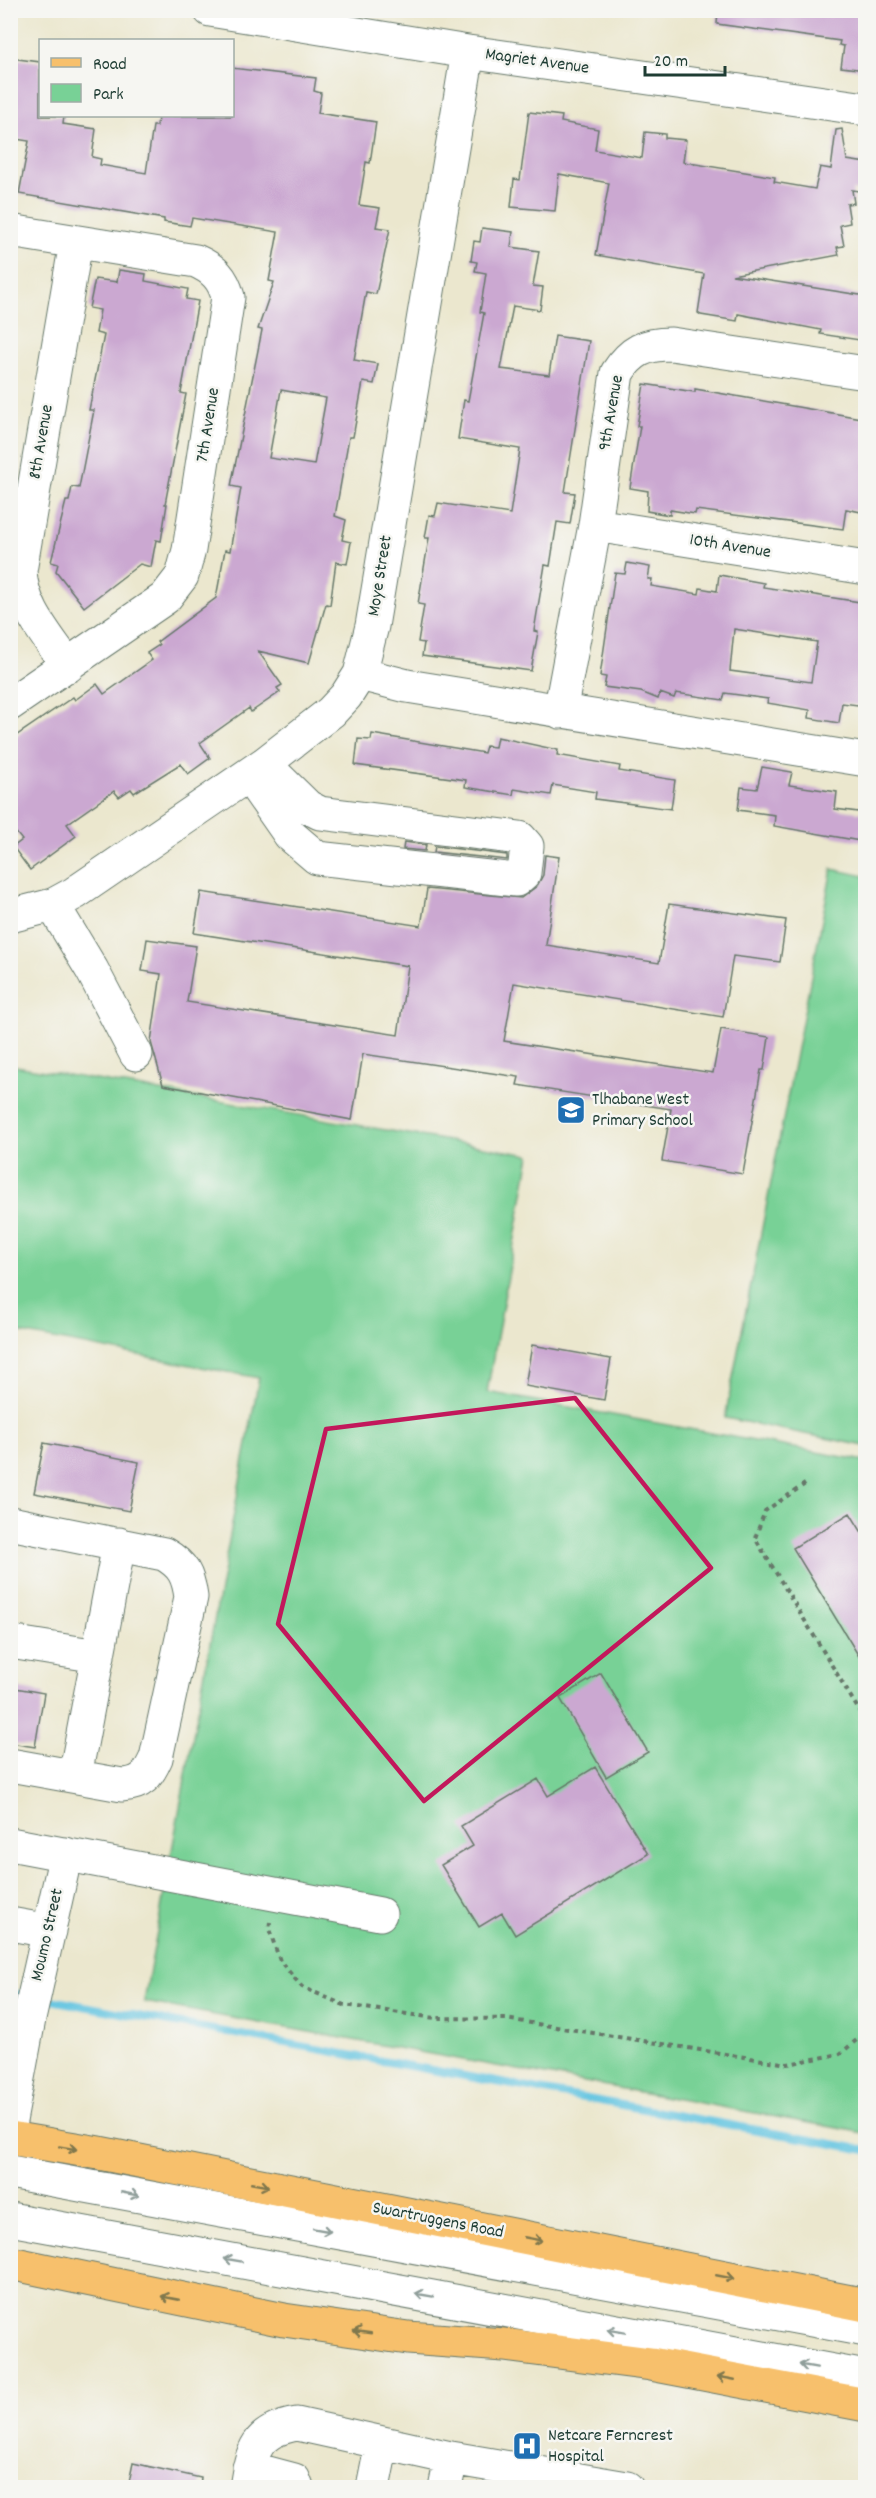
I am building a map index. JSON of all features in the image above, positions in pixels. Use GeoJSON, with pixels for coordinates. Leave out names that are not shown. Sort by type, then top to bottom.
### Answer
{"type":"FeatureCollection","features":[{"type":"Feature","properties":{"kind":"main road","name":"Swartruggens Road"},"geometry":{"type":"LineString","coordinates":[[10,2138],[111,2155],[866,2304]]}},
{"type":"Feature","properties":{"kind":"main road"},"geometry":{"type":"LineString","coordinates":[[10,2264],[284,2320],[408,2338],[504,2344],[651,2364],[866,2405]]}},
{"type":"Feature","properties":{"kind":"street","name":"Magriet Avenue"},"geometry":{"type":"LineString","coordinates":[[210,10],[468,52],[866,109]]}},
{"type":"Feature","properties":{"kind":"street","name":"Moye Street"},"geometry":{"type":"LineString","coordinates":[[10,916],[53,906],[256,769],[331,712],[346,696],[360,674],[372,626],[468,52]]}},
{"type":"Feature","properties":{"kind":"street","name":"7th Avenue"},"geometry":{"type":"LineString","coordinates":[[10,231],[196,261],[212,268],[224,282],[228,297],[189,550],[182,576],[165,598],[10,704]]}},
{"type":"Feature","properties":{"kind":"street","name":"8th Avenue"},"geometry":{"type":"LineString","coordinates":[[68,666],[28,607],[21,586],[20,571],[76,242]]}},
{"type":"Feature","properties":{"kind":"street","name":"9th Avenue"},"geometry":{"type":"LineString","coordinates":[[560,712],[595,525],[616,373],[626,358],[638,349],[654,344],[671,344],[866,373]]}},
{"type":"Feature","properties":{"kind":"street","name":"10th Avenue"},"geometry":{"type":"LineString","coordinates":[[595,525],[866,568]]}},
{"type":"Feature","properties":{"kind":"street"},"geometry":{"type":"LineString","coordinates":[[360,674],[407,686],[866,760]]}},
{"type":"Feature","properties":{"kind":"street"},"geometry":{"type":"LineString","coordinates":[[256,769],[308,807],[320,813],[520,838],[527,846],[524,873],[516,880],[317,858],[290,835],[256,769]]}},
{"type":"Feature","properties":{"kind":"street"},"geometry":{"type":"LineString","coordinates":[[53,906],[92,970],[136,1054]]}},
{"type":"Feature","properties":{"kind":"street"},"geometry":{"type":"LineString","coordinates":[[10,1523],[164,1554],[175,1560],[188,1576],[191,1597],[156,1758],[150,1771],[138,1784],[131,1785],[10,1765]]}},
{"type":"Feature","properties":{"kind":"street"},"geometry":{"type":"LineString","coordinates":[[75,1776],[119,1544]]}},
{"type":"Feature","properties":{"kind":"street"},"geometry":{"type":"LineString","coordinates":[[10,1642],[98,1656]]}},
{"type":"Feature","properties":{"kind":"street"},"geometry":{"type":"LineString","coordinates":[[10,1844],[380,1914]]}},
{"type":"Feature","properties":{"kind":"street","name":"Moumo Street"},"geometry":{"type":"LineString","coordinates":[[10,2121],[29,2019],[66,1854]]}},
{"type":"Feature","properties":{"kind":"street"},"geometry":{"type":"LineString","coordinates":[[10,1924],[49,1931]]}},
{"type":"Feature","properties":{"kind":"street"},"geometry":{"type":"LineString","coordinates":[[10,2172],[866,2330]]}},
{"type":"Feature","properties":{"kind":"street"},"geometry":{"type":"LineString","coordinates":[[10,2219],[866,2377]]}},
{"type":"Feature","properties":{"kind":"street"},"geometry":{"type":"LineString","coordinates":[[297,2487],[294,2480],[248,2477],[257,2445],[275,2428],[297,2424],[382,2443],[448,2472],[627,2487]]}},
{"type":"Feature","properties":{"kind":"street"},"geometry":{"type":"LineString","coordinates":[[373,2487],[382,2443]]}},
{"type":"Feature","properties":{"kind":"path"},"geometry":{"type":"LineString","coordinates":[[805,1484],[765,1511],[755,1538],[866,1722]]}},
{"type":"Feature","properties":{"kind":"path"},"geometry":{"type":"LineString","coordinates":[[275,1893],[269,1929],[280,1961],[302,1987],[344,2005],[435,2018],[506,2019],[788,2064],[840,2054],[866,2032]]}},
{"type":"Feature","properties":{"kind":"highlighted area"},"geometry":{"type":"Polygon","coordinates":[[[575,1398],[711,1568],[424,1801],[278,1624],[326,1429],[575,1398]]]}},
{"type":"Feature","properties":{"kind":"green space"},"geometry":{"type":"Polygon","coordinates":[[[832,869],[865,876],[865,1446],[725,1418],[832,869]]]}},
{"type":"Feature","properties":{"kind":"green space"},"geometry":{"type":"Polygon","coordinates":[[[10,1065],[530,1155],[487,1392],[865,1461],[865,2133],[144,2002],[259,1378],[11,1331],[10,1065]]]}},
{"type":"Feature","properties":{"kind":"building"},"geometry":{"type":"Polygon","coordinates":[[[718,10],[866,10],[866,70],[841,67],[844,46],[839,45],[840,41],[717,24],[718,10]]]}},
{"type":"Feature","properties":{"kind":"building"},"geometry":{"type":"Polygon","coordinates":[[[10,58],[39,62],[39,117],[64,117],[63,124],[96,129],[92,157],[101,159],[100,165],[146,173],[153,126],[157,126],[158,117],[234,117],[234,68],[316,78],[314,91],[321,93],[318,113],[376,122],[370,163],[366,162],[359,205],[380,208],[376,227],[390,229],[376,294],[366,292],[354,360],[378,364],[374,384],[363,382],[353,437],[349,437],[335,516],[346,520],[342,540],[351,542],[347,564],[336,562],[330,605],[326,604],[309,663],[258,651],[282,685],[277,688],[280,692],[251,712],[249,708],[200,743],[210,758],[188,774],[180,764],[134,793],[131,789],[119,797],[114,791],[67,824],[76,836],[30,870],[13,847],[22,840],[10,825],[10,740],[73,697],[75,700],[97,684],[104,694],[152,660],[147,653],[159,645],[157,642],[216,598],[225,550],[230,551],[241,488],[231,486],[262,330],[258,329],[274,282],[269,281],[278,232],[192,218],[190,226],[164,222],[164,219],[19,194],[29,141],[10,138],[10,58]],[[281,390],[269,458],[314,465],[326,398],[281,390]]]}},
{"type":"Feature","properties":{"kind":"building"},"geometry":{"type":"Polygon","coordinates":[[[529,112],[562,116],[561,122],[598,129],[595,150],[642,158],[645,132],[665,134],[665,138],[686,140],[683,162],[775,177],[774,182],[815,189],[820,167],[831,169],[836,130],[842,129],[847,160],[866,163],[866,192],[852,190],[854,203],[847,204],[850,223],[840,225],[844,246],[837,247],[839,255],[732,275],[866,296],[866,341],[820,334],[821,330],[738,314],[737,321],[701,315],[698,313],[704,274],[596,255],[609,183],[559,174],[555,211],[511,207],[514,179],[520,180],[529,112]]]}},
{"type":"Feature","properties":{"kind":"building"},"geometry":{"type":"Polygon","coordinates":[[[482,228],[513,232],[511,247],[539,251],[533,286],[543,287],[540,310],[513,306],[501,369],[549,375],[555,336],[589,341],[565,492],[575,493],[570,524],[557,522],[550,566],[545,565],[534,631],[538,632],[531,671],[422,656],[424,643],[418,642],[424,605],[418,604],[429,538],[425,538],[429,515],[435,516],[438,503],[510,514],[520,449],[458,439],[464,400],[468,401],[484,313],[480,312],[486,273],[475,271],[477,262],[471,261],[474,241],[480,242],[482,228]]]}},
{"type":"Feature","properties":{"kind":"building"},"geometry":{"type":"Polygon","coordinates":[[[119,270],[146,274],[145,281],[188,289],[186,299],[198,301],[181,393],[186,394],[165,504],[167,504],[161,541],[156,540],[151,567],[140,564],[84,607],[56,571],[58,564],[51,562],[66,501],[69,501],[72,487],[79,488],[94,410],[89,410],[104,335],[96,333],[100,310],[89,308],[95,279],[117,282],[119,270]]]}},
{"type":"Feature","properties":{"kind":"building"},"geometry":{"type":"Polygon","coordinates":[[[644,384],[695,392],[695,389],[866,419],[866,513],[846,509],[843,529],[696,510],[695,514],[670,510],[670,515],[647,511],[648,491],[630,488],[644,384]]]}},
{"type":"Feature","properties":{"kind":"building"},"geometry":{"type":"Polygon","coordinates":[[[627,563],[650,567],[648,579],[652,579],[651,586],[699,594],[700,588],[717,591],[719,575],[764,583],[763,587],[866,603],[866,646],[860,679],[866,680],[866,706],[842,703],[839,723],[809,718],[810,710],[767,703],[768,699],[725,693],[723,700],[676,693],[674,698],[660,693],[658,699],[641,692],[604,687],[606,677],[600,676],[615,573],[625,574],[627,563]],[[734,629],[730,671],[811,682],[817,642],[734,629]]]}},
{"type":"Feature","properties":{"kind":"building"},"geometry":{"type":"Polygon","coordinates":[[[372,734],[484,753],[486,746],[495,747],[497,737],[558,750],[557,755],[620,766],[619,771],[675,780],[671,809],[595,799],[596,792],[553,785],[551,795],[514,789],[513,795],[465,787],[466,780],[355,765],[358,739],[371,740],[372,734]]]}},
{"type":"Feature","properties":{"kind":"building"},"geometry":{"type":"Polygon","coordinates":[[[762,767],[792,772],[789,785],[837,792],[835,809],[866,813],[866,842],[774,826],[775,815],[738,810],[741,787],[757,789],[762,767]]]}},
{"type":"Feature","properties":{"kind":"building"},"geometry":{"type":"Polygon","coordinates":[[[404,842],[426,845],[425,851],[403,849],[404,842]]]}},
{"type":"Feature","properties":{"kind":"building"},"geometry":{"type":"Polygon","coordinates":[[[435,846],[507,855],[507,860],[434,852],[435,846]]]}},
{"type":"Feature","properties":{"kind":"building"},"geometry":{"type":"Polygon","coordinates":[[[545,855],[559,857],[546,945],[659,963],[669,904],[786,920],[780,962],[733,956],[723,1017],[514,983],[504,1041],[713,1073],[721,1029],[769,1037],[743,1174],[662,1161],[671,1109],[517,1085],[519,1077],[363,1054],[352,1120],[163,1085],[151,1042],[161,974],[142,971],[147,939],[196,946],[187,1002],[398,1035],[408,966],[194,933],[201,892],[421,926],[427,889],[521,898],[537,886],[543,875],[545,855]]]}},
{"type":"Feature","properties":{"kind":"building"},"geometry":{"type":"Polygon","coordinates":[[[532,1345],[611,1359],[604,1400],[525,1386],[532,1345]]]}},
{"type":"Feature","properties":{"kind":"building"},"geometry":{"type":"Polygon","coordinates":[[[44,1443],[139,1462],[129,1511],[34,1493],[44,1443]]]}},
{"type":"Feature","properties":{"kind":"building"},"geometry":{"type":"Polygon","coordinates":[[[850,1513],[866,1539],[866,1668],[793,1548],[850,1513]]]}},
{"type":"Feature","properties":{"kind":"building"},"geometry":{"type":"Polygon","coordinates":[[[601,1673],[648,1752],[606,1777],[560,1698],[601,1673]]]}},
{"type":"Feature","properties":{"kind":"building"},"geometry":{"type":"Polygon","coordinates":[[[10,1687],[44,1693],[35,1747],[10,1743],[10,1687]]]}},
{"type":"Feature","properties":{"kind":"building"},"geometry":{"type":"Polygon","coordinates":[[[595,1767],[648,1854],[515,1935],[502,1913],[479,1927],[441,1865],[473,1846],[461,1826],[538,1779],[548,1796],[595,1767]]]}},
{"type":"Feature","properties":{"kind":"building"},"geometry":{"type":"Polygon","coordinates":[[[133,2463],[201,2478],[200,2487],[128,2487],[133,2463]]]}},
{"type":"Feature","properties":{"kind":"waterway"},"geometry":{"type":"LineString","coordinates":[[10,1993],[27,1996]]}},
{"type":"Feature","properties":{"kind":"waterway"},"geometry":{"type":"LineString","coordinates":[[40,1998],[866,2150]]}},
{"type":"Feature","properties":{"kind":"place","name":"Tlhabane West Primary School"},"geometry":{"type":"Point","coordinates":[571,1110]}},
{"type":"Feature","properties":{"kind":"place","name":"Netcare Ferncrest Hospital"},"geometry":{"type":"Point","coordinates":[527,2446]}}]}
